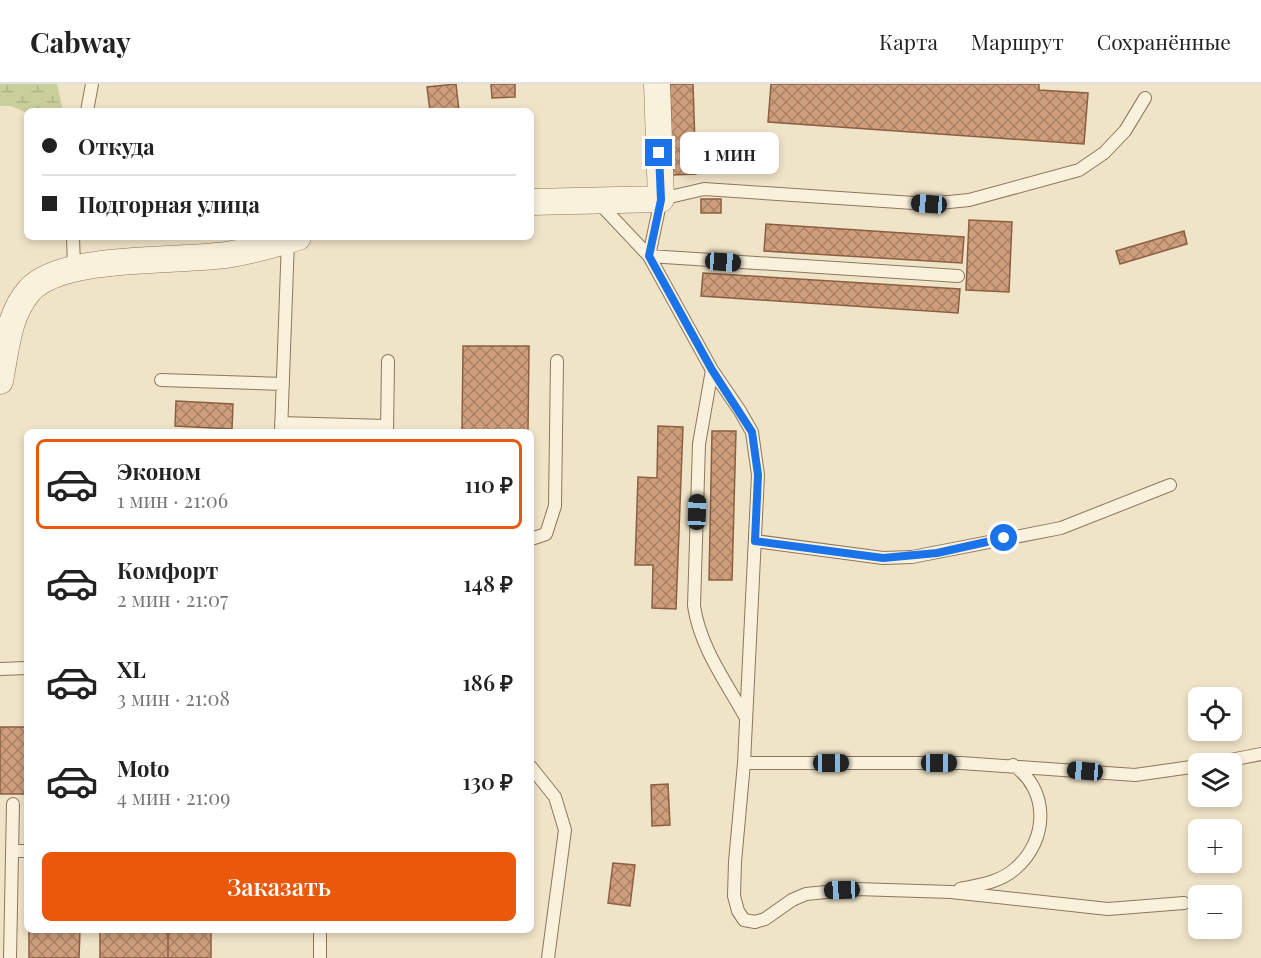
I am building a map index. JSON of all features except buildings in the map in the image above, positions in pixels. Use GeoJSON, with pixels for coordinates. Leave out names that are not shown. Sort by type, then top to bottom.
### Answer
{"type":"FeatureCollection","features":[{"type":"Feature","properties":{"kind":"street"},"geometry":{"type":"LineString","coordinates":[[534,202],[661,200],[657,84]]}},
{"type":"Feature","properties":{"kind":"street"},"geometry":{"type":"LineString","coordinates":[[0,381],[14,318],[20,302],[34,285],[44,278],[74,267],[231,255],[286,240]]}},
{"type":"Feature","properties":{"kind":"lane"},"geometry":{"type":"LineString","coordinates":[[88,108],[92,84]]}},
{"type":"Feature","properties":{"kind":"lane"},"geometry":{"type":"LineString","coordinates":[[649,256],[661,200],[704,189],[929,204],[969,200],[1079,170],[1104,153],[1125,131],[1144,98]]}},
{"type":"Feature","properties":{"kind":"lane"},"geometry":{"type":"LineString","coordinates":[[596,201],[649,256],[712,370],[752,432],[758,475],[744,763],[734,896],[738,911],[744,920],[754,922],[765,919],[792,900],[806,894],[828,891],[951,892],[1108,909],[1184,903]]}},
{"type":"Feature","properties":{"kind":"lane"},"geometry":{"type":"LineString","coordinates":[[73,240],[74,267]]}},
{"type":"Feature","properties":{"kind":"lane"},"geometry":{"type":"LineString","coordinates":[[293,240],[281,428],[387,429],[388,362]]}},
{"type":"Feature","properties":{"kind":"lane"},"geometry":{"type":"LineString","coordinates":[[649,256],[958,276]]}},
{"type":"Feature","properties":{"kind":"lane"},"geometry":{"type":"LineString","coordinates":[[534,538],[546,534],[555,506],[557,362]]}},
{"type":"Feature","properties":{"kind":"lane"},"geometry":{"type":"LineString","coordinates":[[712,370],[699,444],[694,606],[697,626],[705,645],[746,719]]}},
{"type":"Feature","properties":{"kind":"lane"},"geometry":{"type":"LineString","coordinates":[[161,380],[282,384]]}},
{"type":"Feature","properties":{"kind":"lane"},"geometry":{"type":"LineString","coordinates":[[755,541],[883,558],[912,557],[1061,528],[1170,485]]}},
{"type":"Feature","properties":{"kind":"lane"},"geometry":{"type":"LineString","coordinates":[[0,669],[24,668]]}},
{"type":"Feature","properties":{"kind":"lane"},"geometry":{"type":"LineString","coordinates":[[1242,758],[1261,754]]}},
{"type":"Feature","properties":{"kind":"lane"},"geometry":{"type":"LineString","coordinates":[[744,763],[1013,765],[1135,775],[1188,767]]}},
{"type":"Feature","properties":{"kind":"lane"},"geometry":{"type":"LineString","coordinates":[[951,892],[995,881],[1017,868],[1030,849],[1041,810],[1038,794],[1025,773],[1013,765]]}},
{"type":"Feature","properties":{"kind":"lane"},"geometry":{"type":"LineString","coordinates":[[534,771],[555,797],[565,830],[548,958]]}},
{"type":"Feature","properties":{"kind":"lane"},"geometry":{"type":"LineString","coordinates":[[10,958],[13,804]]}},
{"type":"Feature","properties":{"kind":"lane"},"geometry":{"type":"LineString","coordinates":[[12,851],[24,851]]}},
{"type":"Feature","properties":{"kind":"lane"},"geometry":{"type":"LineString","coordinates":[[320,933],[320,958]]}},
{"type":"Feature","properties":{"kind":"green space"},"geometry":{"type":"Polygon","coordinates":[[[0,84],[57,84],[63,108],[24,108],[24,112],[11,106],[0,106],[0,84]]]}},
{"type":"Feature","properties":{"kind":"route"},"geometry":{"type":"LineString","coordinates":[[659,153],[661,200],[649,256],[712,370],[752,432],[758,475],[755,541],[883,558],[937,553],[1004,538]]}}]}
